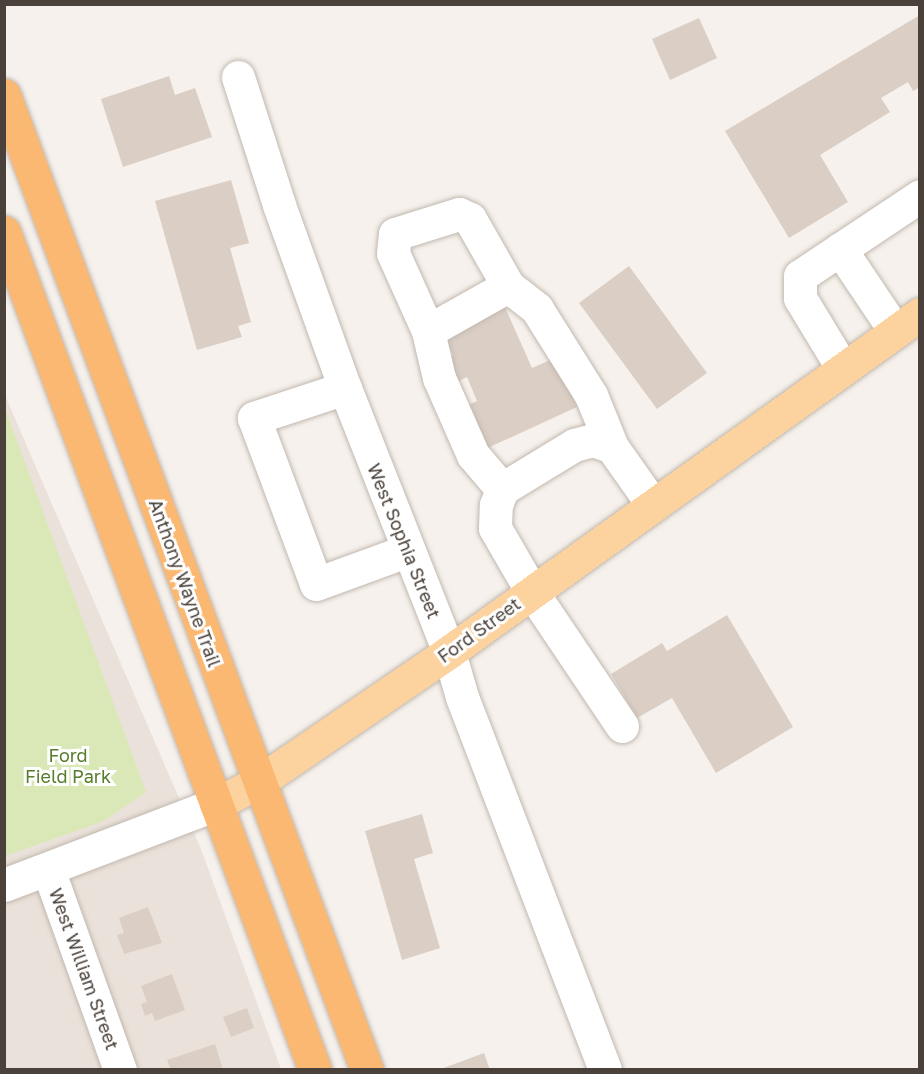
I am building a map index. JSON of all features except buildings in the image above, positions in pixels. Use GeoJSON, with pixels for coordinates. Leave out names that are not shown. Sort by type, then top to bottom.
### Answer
{"type":"FeatureCollection","features":[{"type":"Feature","properties":{"kind":"highway","name":"Anthony Wayne Trail"},"geometry":{"type":"LineString","coordinates":[[4,95],[367,1070]]}},
{"type":"Feature","properties":{"kind":"highway"},"geometry":{"type":"LineString","coordinates":[[4,232],[315,1070]]}},
{"type":"Feature","properties":{"kind":"main road","name":"Ford Street"},"geometry":{"type":"LineString","coordinates":[[216,804],[260,781],[449,652],[907,323]]}},
{"type":"Feature","properties":{"kind":"street","name":"West Sophia Street"},"geometry":{"type":"LineString","coordinates":[[238,77],[279,205],[345,388],[406,551],[449,652],[466,708],[605,1070]]}},
{"type":"Feature","properties":{"kind":"street"},"geometry":{"type":"LineString","coordinates":[[843,369],[800,298],[800,276],[920,196]]}},
{"type":"Feature","properties":{"kind":"street"},"geometry":{"type":"LineString","coordinates":[[502,489],[473,455],[439,378],[428,331],[393,253],[395,234],[459,214],[470,219],[508,286],[537,309],[591,395],[612,447],[653,505]]}},
{"type":"Feature","properties":{"kind":"street"},"geometry":{"type":"LineString","coordinates":[[840,249],[907,323]]}},
{"type":"Feature","properties":{"kind":"street"},"geometry":{"type":"LineString","coordinates":[[428,331],[508,286]]}},
{"type":"Feature","properties":{"kind":"street"},"geometry":{"type":"LineString","coordinates":[[345,388],[254,418],[316,584],[406,551]]}},
{"type":"Feature","properties":{"kind":"street"},"geometry":{"type":"LineString","coordinates":[[612,447],[593,440],[574,445],[502,489],[495,528],[532,592],[622,726]]}},
{"type":"Feature","properties":{"kind":"street","name":"Ford Street"},"geometry":{"type":"LineString","coordinates":[[4,885],[216,804]]}},
{"type":"Feature","properties":{"kind":"street","name":"West William Street"},"geometry":{"type":"LineString","coordinates":[[48,869],[120,1070]]}},
{"type":"Feature","properties":{"kind":"shaded area"},"geometry":{"type":"Polygon","coordinates":[[[4,393],[201,849],[281,1069],[5,1069],[4,393]]]}},
{"type":"Feature","properties":{"kind":"green space","name":"Ford Field Park"},"geometry":{"type":"Polygon","coordinates":[[[6,411],[146,792],[104,821],[5,856],[6,411]]]}}]}
